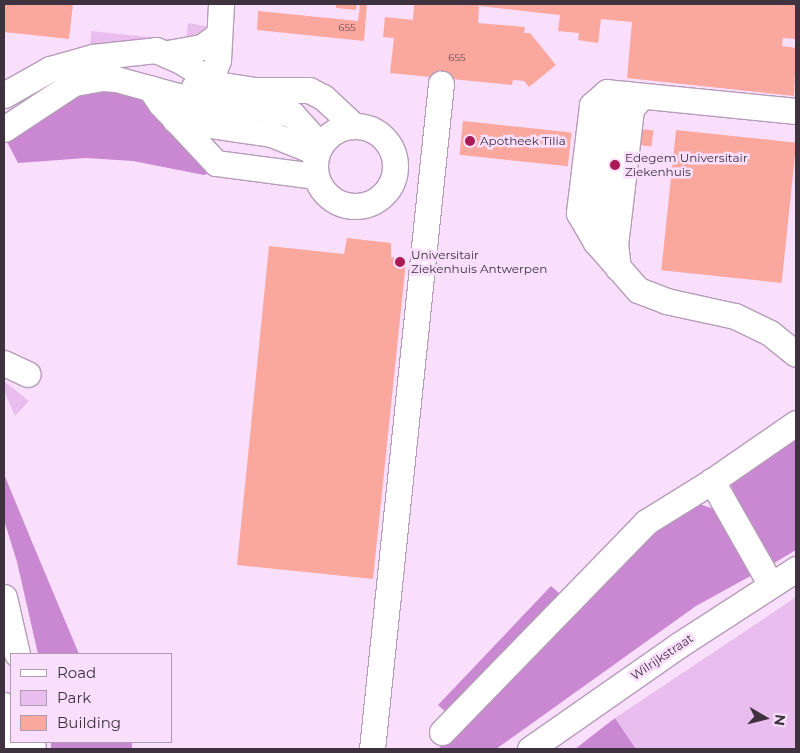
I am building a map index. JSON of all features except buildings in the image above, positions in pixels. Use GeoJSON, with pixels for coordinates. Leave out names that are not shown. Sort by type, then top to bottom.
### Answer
{"type":"FeatureCollection","features":[{"type":"Feature","properties":{"kind":"street"},"geometry":{"type":"LineString","coordinates":[[161,91],[207,79],[218,60],[221,4]]}},
{"type":"Feature","properties":{"kind":"street"},"geometry":{"type":"LineString","coordinates":[[4,95],[50,70],[92,57],[129,51],[168,53],[202,46],[218,35]]}},
{"type":"Feature","properties":{"kind":"street"},"geometry":{"type":"LineString","coordinates":[[4,129],[74,83],[91,79],[116,79],[204,103],[265,108],[292,114],[316,160],[322,190],[334,201],[350,206],[372,202],[390,187],[395,164],[387,142],[376,131],[353,125],[323,97],[309,90],[234,89],[207,79],[168,53]]}},
{"type":"Feature","properties":{"kind":"street"},"geometry":{"type":"LineString","coordinates":[[372,749],[441,84]]}},
{"type":"Feature","properties":{"kind":"street"},"geometry":{"type":"LineString","coordinates":[[161,91],[190,136],[271,158],[316,160]]}},
{"type":"Feature","properties":{"kind":"street"},"geometry":{"type":"LineString","coordinates":[[796,112],[634,95],[612,107],[596,242],[638,290],[653,298],[735,316],[770,333],[796,354]]}},
{"type":"Feature","properties":{"kind":"street"},"geometry":{"type":"LineString","coordinates":[[618,268],[615,244],[634,95]]}},
{"type":"Feature","properties":{"kind":"street"},"geometry":{"type":"LineString","coordinates":[[316,160],[338,129],[353,125]]}},
{"type":"Feature","properties":{"kind":"street"},"geometry":{"type":"LineString","coordinates":[[190,136],[271,134],[316,160]]}},
{"type":"Feature","properties":{"kind":"street"},"geometry":{"type":"LineString","coordinates":[[4,363],[28,374]]}},
{"type":"Feature","properties":{"kind":"street"},"geometry":{"type":"LineString","coordinates":[[442,732],[646,522],[796,423]]}},
{"type":"Feature","properties":{"kind":"street"},"geometry":{"type":"LineString","coordinates":[[712,480],[771,585]]}},
{"type":"Feature","properties":{"kind":"street","name":"Wilrijkstraat"},"geometry":{"type":"LineString","coordinates":[[530,749],[796,569]]}},
{"type":"Feature","properties":{"kind":"street"},"geometry":{"type":"LineString","coordinates":[[4,597],[17,653]]}},
{"type":"Feature","properties":{"kind":"street"},"geometry":{"type":"LineString","coordinates":[[4,705],[10,749]]}},
{"type":"Feature","properties":{"kind":"green space"},"geometry":{"type":"Polygon","coordinates":[[[188,23],[210,27],[204,39],[189,46],[147,40],[90,52],[91,31],[186,41],[188,23]]]}},
{"type":"Feature","properties":{"kind":"green space"},"geometry":{"type":"Polygon","coordinates":[[[4,381],[29,401],[15,416],[4,391],[4,381]]]}},
{"type":"Feature","properties":{"kind":"green space"},"geometry":{"type":"Polygon","coordinates":[[[796,597],[796,749],[636,749],[615,718],[796,597]]]}},
{"type":"Feature","properties":{"kind":"shaded area"},"geometry":{"type":"Polygon","coordinates":[[[95,88],[132,93],[149,106],[209,173],[204,175],[133,161],[86,158],[18,163],[4,136],[56,102],[95,88]]]}},
{"type":"Feature","properties":{"kind":"shaded area"},"geometry":{"type":"Polygon","coordinates":[[[796,433],[796,550],[769,566],[732,498],[731,478],[796,433]]]}},
{"type":"Feature","properties":{"kind":"shaded area"},"geometry":{"type":"Polygon","coordinates":[[[4,474],[79,653],[38,653],[17,562],[4,520],[4,474]]]}},
{"type":"Feature","properties":{"kind":"shaded area"},"geometry":{"type":"Polygon","coordinates":[[[696,503],[723,512],[756,573],[696,606],[496,749],[438,749],[600,584],[663,524],[696,503]]]}},
{"type":"Feature","properties":{"kind":"shaded area"},"geometry":{"type":"Polygon","coordinates":[[[551,586],[560,594],[451,717],[438,705],[551,586]]]}},
{"type":"Feature","properties":{"kind":"shaded area"},"geometry":{"type":"Polygon","coordinates":[[[615,718],[636,749],[575,749],[615,718]]]}},
{"type":"Feature","properties":{"kind":"shaded area"},"geometry":{"type":"Polygon","coordinates":[[[51,743],[132,743],[132,749],[51,749],[51,743]]]}},
{"type":"Feature","properties":{"kind":"place","name":"Apotheek Tilia"},"geometry":{"type":"Point","coordinates":[470,141]}},
{"type":"Feature","properties":{"kind":"place","name":"Edegem Universitair Ziekenhuis"},"geometry":{"type":"Point","coordinates":[615,165]}},
{"type":"Feature","properties":{"kind":"place","name":"Universitair Ziekenhuis Antwerpen"},"geometry":{"type":"Point","coordinates":[400,262]}}]}
